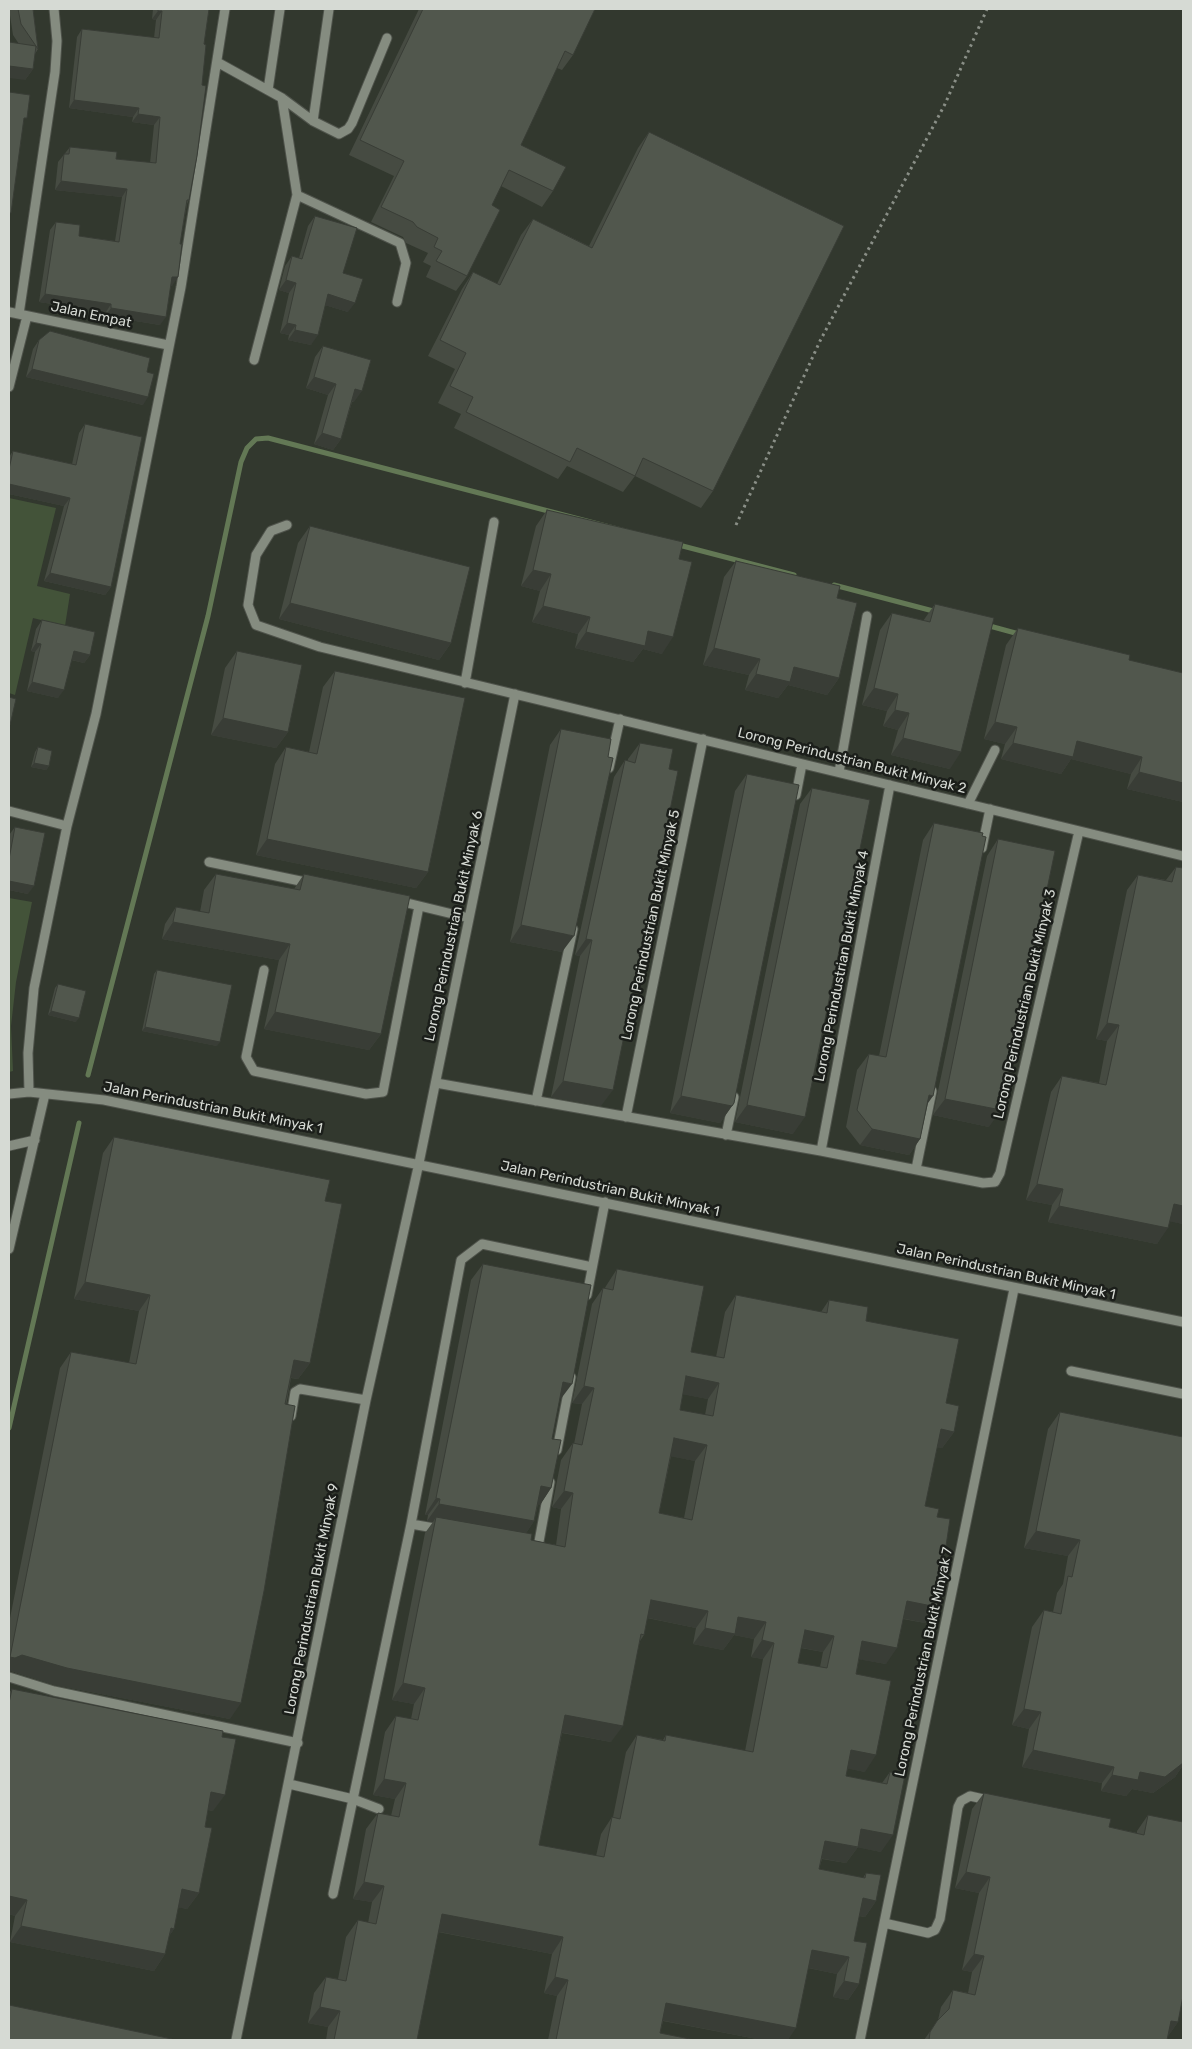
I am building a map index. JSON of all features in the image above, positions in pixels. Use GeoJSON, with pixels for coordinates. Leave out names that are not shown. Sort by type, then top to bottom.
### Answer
{"type":"FeatureCollection","features":[{"type":"Feature","properties":{"kind":"street"},"geometry":{"type":"LineString","coordinates":[[9,387],[22,315],[55,72],[57,41],[54,9]]}},
{"type":"Feature","properties":{"kind":"street"},"geometry":{"type":"LineString","coordinates":[[29,1092],[28,1053],[34,988],[67,826],[96,714],[181,287],[225,9]]}},
{"type":"Feature","properties":{"kind":"street"},"geometry":{"type":"LineString","coordinates":[[268,90],[280,9]]}},
{"type":"Feature","properties":{"kind":"street"},"geometry":{"type":"LineString","coordinates":[[313,121],[329,9]]}},
{"type":"Feature","properties":{"kind":"street"},"geometry":{"type":"LineString","coordinates":[[218,62],[282,98],[313,121],[339,134],[348,129],[387,38]]}},
{"type":"Feature","properties":{"kind":"street"},"geometry":{"type":"LineString","coordinates":[[254,360],[297,195],[282,98]]}},
{"type":"Feature","properties":{"kind":"street"},"geometry":{"type":"LineString","coordinates":[[297,195],[400,243],[406,263],[397,302]]}},
{"type":"Feature","properties":{"kind":"street","name":"Jalan Empat"},"geometry":{"type":"LineString","coordinates":[[9,312],[168,345]]}},
{"type":"Feature","properties":{"kind":"street"},"geometry":{"type":"LineString","coordinates":[[465,683],[494,522]]}},
{"type":"Feature","properties":{"kind":"street","name":"Lorong Perindustrian Bukit Minyak 2"},"geometry":{"type":"LineString","coordinates":[[287,525],[271,531],[256,555],[248,605],[256,625],[320,647],[1183,856]]}},
{"type":"Feature","properties":{"kind":"street"},"geometry":{"type":"LineString","coordinates":[[839,772],[867,616]]}},
{"type":"Feature","properties":{"kind":"street","name":"Lorong Perindustrian Bukit Minyak 6"},"geometry":{"type":"LineString","coordinates":[[419,1163],[515,694]]}},
{"type":"Feature","properties":{"kind":"street"},"geometry":{"type":"LineString","coordinates":[[607,776],[620,719]]}},
{"type":"Feature","properties":{"kind":"street","name":"Lorong Perindustrian Bukit Minyak 5"},"geometry":{"type":"LineString","coordinates":[[626,1117],[703,739]]}},
{"type":"Feature","properties":{"kind":"street"},"geometry":{"type":"LineString","coordinates":[[968,804],[995,750]]}},
{"type":"Feature","properties":{"kind":"street"},"geometry":{"type":"LineString","coordinates":[[794,803],[802,764]]}},
{"type":"Feature","properties":{"kind":"street","name":"Lorong Perindustrian Bukit Minyak 4"},"geometry":{"type":"LineString","coordinates":[[821,1151],[890,785]]}},
{"type":"Feature","properties":{"kind":"street"},"geometry":{"type":"LineString","coordinates":[[980,858],[990,809]]}},
{"type":"Feature","properties":{"kind":"street"},"geometry":{"type":"LineString","coordinates":[[9,811],[67,826]]}},
{"type":"Feature","properties":{"kind":"street","name":"Lorong Perindustrian Bukit Minyak 3"},"geometry":{"type":"LineString","coordinates":[[916,1169],[983,1183],[995,1182],[1000,1173],[1079,831]]}},
{"type":"Feature","properties":{"kind":"street"},"geometry":{"type":"LineString","coordinates":[[209,862],[324,886]]}},
{"type":"Feature","properties":{"kind":"street"},"geometry":{"type":"LineString","coordinates":[[392,900],[469,918]]}},
{"type":"Feature","properties":{"kind":"street"},"geometry":{"type":"LineString","coordinates":[[264,970],[246,1057],[254,1071],[366,1094],[383,1092],[419,906]]}},
{"type":"Feature","properties":{"kind":"street"},"geometry":{"type":"LineString","coordinates":[[536,1101],[576,919]]}},
{"type":"Feature","properties":{"kind":"street"},"geometry":{"type":"LineString","coordinates":[[436,1083],[916,1169],[934,1082]]}},
{"type":"Feature","properties":{"kind":"street"},"geometry":{"type":"LineString","coordinates":[[726,1135],[736,1086]]}},
{"type":"Feature","properties":{"kind":"street","name":"Jalan Perindustrian Bukit Minyak 1"},"geometry":{"type":"LineString","coordinates":[[9,1094],[29,1092],[104,1100],[419,1163],[1014,1289],[1183,1322]]}},
{"type":"Feature","properties":{"kind":"street"},"geometry":{"type":"LineString","coordinates":[[9,1249],[45,1094]]}},
{"type":"Feature","properties":{"kind":"street"},"geometry":{"type":"LineString","coordinates":[[9,1146],[34,1140]]}},
{"type":"Feature","properties":{"kind":"street","name":"Lorong Perindustrian Bukit Minyak 9"},"geometry":{"type":"LineString","coordinates":[[236,2040],[298,1743],[366,1400],[419,1163]]}},
{"type":"Feature","properties":{"kind":"street"},"geometry":{"type":"LineString","coordinates":[[585,1306],[605,1202]]}},
{"type":"Feature","properties":{"kind":"street"},"geometry":{"type":"LineString","coordinates":[[333,1894],[411,1524],[461,1260],[482,1244],[592,1267]]}},
{"type":"Feature","properties":{"kind":"street","name":"Lorong Perindustrian Bukit Minyak 7"},"geometry":{"type":"LineString","coordinates":[[860,2040],[1014,1289]]}},
{"type":"Feature","properties":{"kind":"street"},"geometry":{"type":"LineString","coordinates":[[555,1460],[573,1363]]}},
{"type":"Feature","properties":{"kind":"street"},"geometry":{"type":"LineString","coordinates":[[1071,1371],[1183,1394]]}},
{"type":"Feature","properties":{"kind":"street"},"geometry":{"type":"LineString","coordinates":[[289,1428],[295,1392],[300,1389],[366,1400]]}},
{"type":"Feature","properties":{"kind":"street"},"geometry":{"type":"LineString","coordinates":[[518,1543],[538,1547],[553,1470]]}},
{"type":"Feature","properties":{"kind":"street"},"geometry":{"type":"LineString","coordinates":[[411,1524],[450,1531]]}},
{"type":"Feature","properties":{"kind":"street"},"geometry":{"type":"LineString","coordinates":[[9,1677],[54,1691],[298,1743]]}},
{"type":"Feature","properties":{"kind":"street"},"geometry":{"type":"LineString","coordinates":[[289,1784],[353,1799],[379,1809]]}},
{"type":"Feature","properties":{"kind":"street"},"geometry":{"type":"LineString","coordinates":[[884,1923],[928,1933],[935,1930],[940,1919],[958,1807],[961,1801],[970,1796],[998,1802]]}},
{"type":"Feature","properties":{"kind":"path"},"geometry":{"type":"LineString","coordinates":[[736,525],[820,341],[941,112],[987,9]]}},
{"type":"Feature","properties":{"kind":"green space"},"geometry":{"type":"Polygon","coordinates":[[[9,498],[56,508],[37,586],[70,594],[65,626],[33,618],[15,695],[9,693],[9,498]]]}},
{"type":"Feature","properties":{"kind":"green space"},"geometry":{"type":"Polygon","coordinates":[[[9,898],[32,902],[16,982],[11,1026],[13,1071],[9,1072],[9,898]]]}},
{"type":"Feature","properties":{"kind":"building"},"geometry":{"type":"Polygon","coordinates":[[[18,9],[33,9],[38,49],[21,24],[18,9]]]}},
{"type":"Feature","properties":{"kind":"building"},"geometry":{"type":"Polygon","coordinates":[[[158,9],[209,9],[204,44],[206,45],[202,85],[206,86],[197,156],[180,244],[182,244],[178,277],[172,277],[166,317],[111,308],[111,304],[45,294],[56,222],[80,225],[79,236],[119,242],[127,189],[61,181],[64,154],[69,154],[70,147],[117,152],[116,159],[156,163],[160,117],[138,114],[139,108],[74,100],[82,29],[159,38],[162,11],[158,11],[158,9]]]}},
{"type":"Feature","properties":{"kind":"building"},"geometry":{"type":"Polygon","coordinates":[[[423,9],[595,9],[573,55],[565,51],[521,145],[566,167],[553,191],[509,170],[492,205],[500,210],[467,276],[436,261],[442,251],[434,247],[438,238],[417,227],[413,222],[381,207],[404,161],[360,140],[423,9]]]}},
{"type":"Feature","properties":{"kind":"building"},"geometry":{"type":"Polygon","coordinates":[[[9,42],[36,46],[33,69],[9,66],[9,42]]]}},
{"type":"Feature","properties":{"kind":"building"},"geometry":{"type":"Polygon","coordinates":[[[9,92],[30,95],[27,118],[24,118],[11,213],[9,213],[9,92]]]}},
{"type":"Feature","properties":{"kind":"building"},"geometry":{"type":"Polygon","coordinates":[[[649,132],[844,226],[713,491],[643,458],[635,476],[577,448],[570,462],[466,412],[473,397],[450,386],[466,353],[440,340],[473,272],[500,285],[533,219],[592,248],[649,132]]]}},
{"type":"Feature","properties":{"kind":"building"},"geometry":{"type":"Polygon","coordinates":[[[315,216],[357,228],[343,273],[363,279],[355,303],[328,294],[318,335],[295,330],[296,325],[287,323],[296,283],[286,280],[292,256],[302,259],[315,216]]]}},
{"type":"Feature","properties":{"kind":"building"},"geometry":{"type":"Polygon","coordinates":[[[50,331],[150,358],[147,372],[154,374],[148,397],[32,369],[39,340],[50,331]]]}},
{"type":"Feature","properties":{"kind":"building"},"geometry":{"type":"Polygon","coordinates":[[[323,346],[371,360],[362,391],[355,389],[341,439],[322,433],[336,384],[314,377],[323,346]]]}},
{"type":"Feature","properties":{"kind":"building"},"geometry":{"type":"Polygon","coordinates":[[[85,424],[142,437],[111,587],[50,573],[70,498],[9,484],[9,469],[13,451],[76,465],[85,424]]]}},
{"type":"Feature","properties":{"kind":"building"},"geometry":{"type":"Polygon","coordinates":[[[547,510],[683,542],[679,559],[692,562],[673,637],[648,631],[645,646],[586,632],[590,617],[543,606],[551,574],[533,570],[547,510]]]}},
{"type":"Feature","properties":{"kind":"building"},"geometry":{"type":"Polygon","coordinates":[[[310,526],[470,567],[451,643],[290,603],[310,526]]]}},
{"type":"Feature","properties":{"kind":"building"},"geometry":{"type":"Polygon","coordinates":[[[736,561],[840,586],[837,598],[857,603],[839,678],[794,667],[790,682],[756,674],[760,659],[714,648],[736,561]]]}},
{"type":"Feature","properties":{"kind":"building"},"geometry":{"type":"Polygon","coordinates":[[[935,604],[994,618],[961,752],[903,738],[909,713],[895,710],[898,694],[874,688],[892,613],[930,622],[935,604]]]}},
{"type":"Feature","properties":{"kind":"building"},"geometry":{"type":"Polygon","coordinates":[[[42,620],[95,632],[90,655],[74,651],[64,690],[32,682],[41,644],[36,643],[42,620]]]}},
{"type":"Feature","properties":{"kind":"building"},"geometry":{"type":"Polygon","coordinates":[[[1018,628],[1130,655],[1129,660],[1183,673],[1183,783],[1139,772],[1142,757],[1077,741],[1073,757],[1013,743],[1017,727],[995,722],[1018,628]]]}},
{"type":"Feature","properties":{"kind":"building"},"geometry":{"type":"Polygon","coordinates":[[[237,651],[302,665],[288,732],[223,718],[237,651]]]}},
{"type":"Feature","properties":{"kind":"building"},"geometry":{"type":"Polygon","coordinates":[[[335,671],[465,698],[428,872],[267,839],[286,747],[317,754],[335,671]]]}},
{"type":"Feature","properties":{"kind":"building"},"geometry":{"type":"Polygon","coordinates":[[[9,697],[16,699],[10,725],[9,724],[9,697]]]}},
{"type":"Feature","properties":{"kind":"building"},"geometry":{"type":"Polygon","coordinates":[[[561,729],[611,739],[608,757],[613,758],[574,936],[521,925],[561,729]]]}},
{"type":"Feature","properties":{"kind":"building"},"geometry":{"type":"Polygon","coordinates":[[[640,743],[673,749],[669,769],[678,771],[613,1090],[563,1081],[592,940],[586,939],[625,760],[635,763],[640,743]]]}},
{"type":"Feature","properties":{"kind":"building"},"geometry":{"type":"Polygon","coordinates":[[[38,747],[52,751],[49,766],[34,763],[38,747]]]}},
{"type":"Feature","properties":{"kind":"building"},"geometry":{"type":"Polygon","coordinates":[[[747,774],[799,785],[732,1106],[681,1096],[747,774]]]}},
{"type":"Feature","properties":{"kind":"building"},"geometry":{"type":"Polygon","coordinates":[[[812,788],[870,800],[805,1117],[747,1105],[812,788]]]}},
{"type":"Feature","properties":{"kind":"building"},"geometry":{"type":"Polygon","coordinates":[[[934,823],[983,833],[982,836],[986,837],[933,1096],[929,1095],[920,1139],[872,1129],[857,1110],[869,1054],[886,1057],[934,823]]]}},
{"type":"Feature","properties":{"kind":"building"},"geometry":{"type":"Polygon","coordinates":[[[15,827],[45,833],[34,886],[9,881],[9,859],[15,827]]]}},
{"type":"Feature","properties":{"kind":"building"},"geometry":{"type":"Polygon","coordinates":[[[998,839],[1055,851],[1001,1110],[945,1099],[998,839]]]}},
{"type":"Feature","properties":{"kind":"building"},"geometry":{"type":"Polygon","coordinates":[[[1176,867],[1183,868],[1183,1206],[1174,1204],[1168,1228],[1059,1206],[1063,1189],[1037,1184],[1062,1076],[1106,1085],[1119,1025],[1107,1023],[1138,875],[1172,882],[1176,867]]]}},
{"type":"Feature","properties":{"kind":"building"},"geometry":{"type":"Polygon","coordinates":[[[216,874],[300,890],[304,874],[410,896],[381,1034],[275,1012],[290,944],[173,922],[176,907],[209,913],[216,874]]]}},
{"type":"Feature","properties":{"kind":"building"},"geometry":{"type":"Polygon","coordinates":[[[157,970],[232,985],[220,1042],[145,1027],[157,970]]]}},
{"type":"Feature","properties":{"kind":"building"},"geometry":{"type":"Polygon","coordinates":[[[58,984],[86,991],[79,1018],[51,1011],[58,984]]]}},
{"type":"Feature","properties":{"kind":"building"},"geometry":{"type":"Polygon","coordinates":[[[114,1137],[330,1180],[325,1201],[342,1204],[310,1363],[294,1360],[285,1404],[295,1406],[264,1591],[241,1703],[67,1668],[22,1655],[15,1658],[10,1657],[71,1352],[136,1364],[150,1295],[85,1282],[114,1137]]]}},
{"type":"Feature","properties":{"kind":"building"},"geometry":{"type":"Polygon","coordinates":[[[483,1264],[591,1285],[572,1384],[563,1382],[552,1439],[561,1440],[551,1488],[541,1486],[534,1521],[439,1504],[440,1499],[436,1498],[483,1264]]]}},
{"type":"Feature","properties":{"kind":"building"},"geometry":{"type":"Polygon","coordinates":[[[617,1269],[704,1286],[691,1352],[724,1358],[736,1295],[827,1313],[829,1300],[868,1307],[866,1321],[959,1339],[946,1403],[959,1406],[954,1432],[941,1429],[925,1506],[939,1509],[937,1517],[950,1519],[937,1607],[907,1601],[897,1648],[862,1641],[856,1674],[891,1681],[876,1755],[851,1750],[846,1776],[887,1784],[890,1772],[905,1775],[893,1835],[861,1829],[858,1847],[825,1841],[819,1869],[865,1878],[866,1873],[881,1875],[876,1901],[863,1898],[854,1941],[867,1943],[859,1984],[844,1981],[849,1957],[812,1950],[796,2028],[666,2003],[660,2033],[695,2040],[556,2040],[568,1980],[555,1977],[563,1937],[442,1914],[417,2040],[334,2040],[340,2011],[320,2007],[326,1977],[346,1981],[358,1920],[376,1924],[384,1886],[364,1882],[378,1813],[399,1817],[406,1783],[384,1779],[396,1716],[418,1720],[425,1688],[403,1683],[436,1517],[532,1534],[531,1540],[565,1547],[573,1493],[564,1491],[573,1443],[582,1445],[594,1388],[584,1386],[603,1288],[613,1290],[617,1269]],[[686,1376],[680,1410],[713,1416],[719,1383],[686,1376]],[[674,1438],[659,1513],[692,1520],[707,1445],[674,1438]],[[651,1600],[644,1635],[641,1634],[623,1726],[565,1715],[539,1845],[604,1857],[612,1817],[620,1819],[637,1735],[665,1741],[666,1735],[753,1752],[774,1643],[762,1640],[766,1622],[738,1617],[735,1634],[705,1628],[708,1611],[651,1600]],[[805,1630],[798,1663],[827,1668],[834,1636],[805,1630]]]}},
{"type":"Feature","properties":{"kind":"building"},"geometry":{"type":"Polygon","coordinates":[[[1060,1412],[1183,1437],[1183,1763],[1165,1777],[1140,1772],[1138,1780],[1112,1775],[1114,1767],[1033,1750],[1041,1712],[1024,1709],[1044,1610],[1061,1614],[1068,1576],[1072,1577],[1080,1540],[1036,1531],[1060,1412]]]}},
{"type":"Feature","properties":{"kind":"building"},"geometry":{"type":"Polygon","coordinates":[[[12,1689],[223,1731],[222,1737],[236,1739],[225,1795],[211,1792],[205,1827],[212,1828],[199,1893],[182,1889],[174,1929],[171,1928],[165,1954],[21,1926],[27,1900],[9,1896],[9,1703],[12,1689]]]}},
{"type":"Feature","properties":{"kind":"building"},"geometry":{"type":"Polygon","coordinates":[[[984,1793],[1111,1819],[1109,1827],[1144,1835],[1148,1815],[1183,1822],[1183,1996],[1178,2022],[1171,2021],[1167,2040],[929,2040],[930,2032],[937,2021],[949,2009],[953,1990],[975,1995],[984,1956],[974,1954],[990,1877],[966,1872],[984,1793]]]}},
{"type":"Feature","properties":{"kind":"building"},"geometry":{"type":"Polygon","coordinates":[[[9,2005],[172,2039],[172,2040],[9,2040],[9,2005]]]}},
{"type":"Feature","properties":{"kind":"waterway"},"geometry":{"type":"LineString","coordinates":[[88,1075],[208,616],[241,462],[247,448],[256,439],[268,438],[794,575]]}},
{"type":"Feature","properties":{"kind":"waterway"},"geometry":{"type":"LineString","coordinates":[[834,585],[937,612]]}},
{"type":"Feature","properties":{"kind":"waterway"},"geometry":{"type":"LineString","coordinates":[[986,625],[1019,634]]}},
{"type":"Feature","properties":{"kind":"waterway"},"geometry":{"type":"LineString","coordinates":[[9,1428],[79,1123]]}}]}
